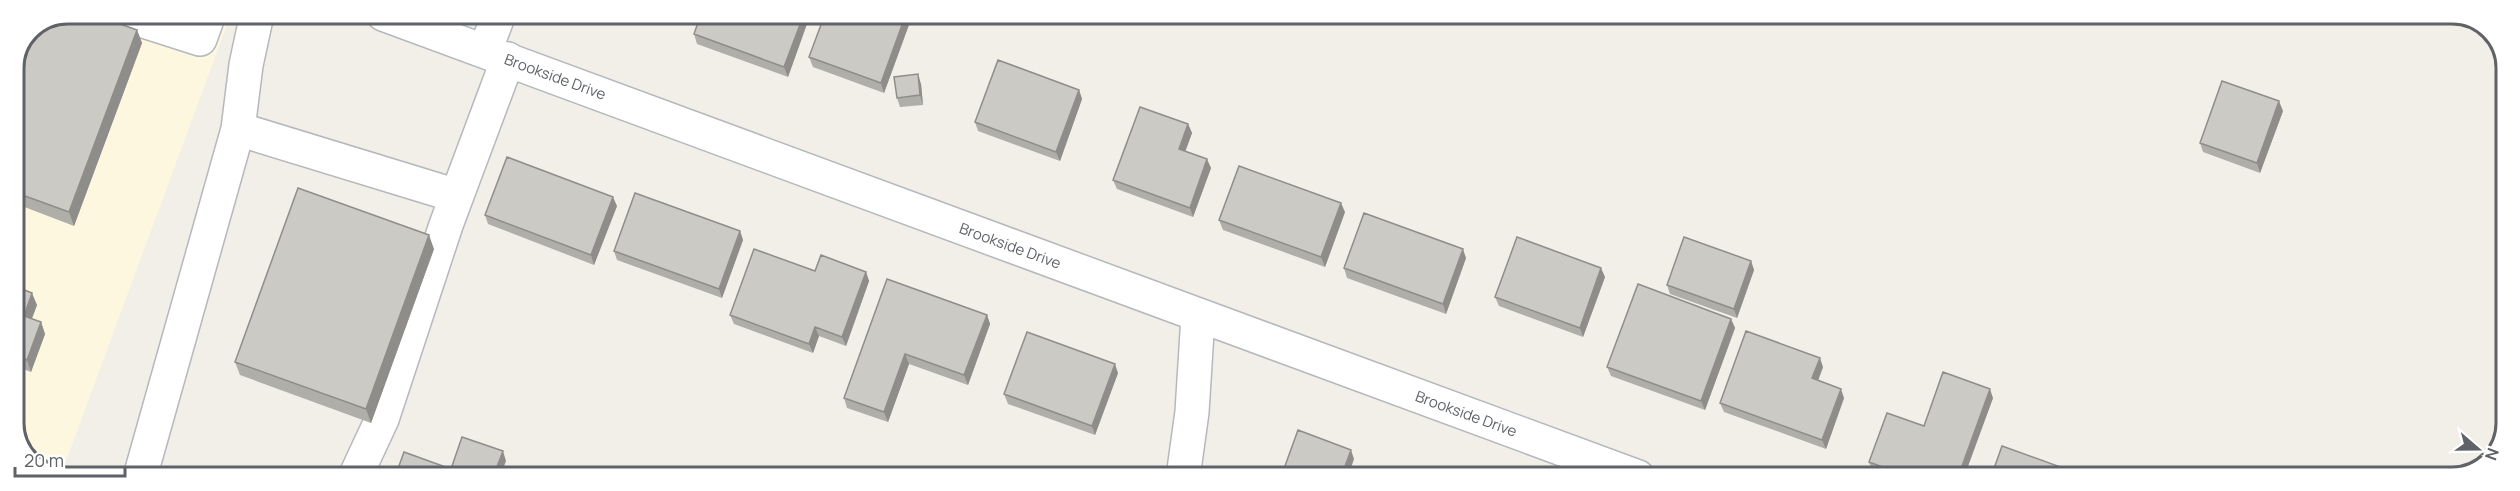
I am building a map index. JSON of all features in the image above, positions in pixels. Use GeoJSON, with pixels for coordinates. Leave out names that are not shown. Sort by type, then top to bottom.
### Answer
{"type":"FeatureCollection","features":[{"type":"Feature","properties":{"kind":"street"},"geometry":{"type":"LineString","coordinates":[[143,467],[238,129],[246,64],[256,24]]}},
{"type":"Feature","properties":{"kind":"street","name":"Brookside Drive"},"geometry":{"type":"LineString","coordinates":[[411,24],[1611,467]]}},
{"type":"Feature","properties":{"kind":"street"},"geometry":{"type":"LineString","coordinates":[[360,467],[382,419],[457,196],[497,55],[499,24]]}},
{"type":"Feature","properties":{"kind":"street"},"geometry":{"type":"LineString","coordinates":[[238,129],[457,196]]}},
{"type":"Feature","properties":{"kind":"street"},"geometry":{"type":"LineString","coordinates":[[1184,467],[1192,412],[1198,316]]}},
{"type":"Feature","properties":{"kind":"shaded area"},"geometry":{"type":"Polygon","coordinates":[[[227,24],[64,466],[46,461],[35,452],[27,440],[24,426],[26,56],[56,26],[60,25],[227,24]]]}},
{"type":"Feature","properties":{"kind":"building"},"geometry":{"type":"Polygon","coordinates":[[[68,24],[120,24],[137,30],[69,212],[24,196],[24,68],[27,51],[37,37],[51,27],[68,24]]]}},
{"type":"Feature","properties":{"kind":"building"},"geometry":{"type":"Polygon","coordinates":[[[698,24],[800,24],[784,67],[694,34],[698,24]]]}},
{"type":"Feature","properties":{"kind":"building"},"geometry":{"type":"Polygon","coordinates":[[[821,24],[902,24],[881,83],[809,57],[821,24]]]}},
{"type":"Feature","properties":{"kind":"building"},"geometry":{"type":"Polygon","coordinates":[[[998,60],[1079,90],[1056,152],[975,122],[998,60]]]}},
{"type":"Feature","properties":{"kind":"building"},"geometry":{"type":"Polygon","coordinates":[[[918,74],[920,95],[897,98],[894,77],[918,74]]]}},
{"type":"Feature","properties":{"kind":"building"},"geometry":{"type":"Polygon","coordinates":[[[2222,81],[2279,101],[2257,163],[2200,143],[2222,81]]]}},
{"type":"Feature","properties":{"kind":"building"},"geometry":{"type":"Polygon","coordinates":[[[1140,107],[1188,124],[1179,149],[1207,159],[1190,208],[1113,180],[1140,107]]]}},
{"type":"Feature","properties":{"kind":"building"},"geometry":{"type":"Polygon","coordinates":[[[507,157],[613,197],[591,255],[485,215],[507,157]]]}},
{"type":"Feature","properties":{"kind":"building"},"geometry":{"type":"Polygon","coordinates":[[[1239,166],[1341,203],[1321,257],[1219,220],[1239,166]]]}},
{"type":"Feature","properties":{"kind":"building"},"geometry":{"type":"Polygon","coordinates":[[[298,188],[429,235],[366,409],[235,362],[298,188]]]}},
{"type":"Feature","properties":{"kind":"building"},"geometry":{"type":"Polygon","coordinates":[[[635,193],[740,231],[719,289],[614,251],[635,193]]]}},
{"type":"Feature","properties":{"kind":"building"},"geometry":{"type":"Polygon","coordinates":[[[1364,213],[1463,249],[1443,304],[1344,268],[1364,213]]]}},
{"type":"Feature","properties":{"kind":"building"},"geometry":{"type":"Polygon","coordinates":[[[1517,237],[1601,268],[1580,328],[1495,297],[1517,237]]]}},
{"type":"Feature","properties":{"kind":"building"},"geometry":{"type":"Polygon","coordinates":[[[1684,237],[1751,261],[1734,309],[1667,285],[1684,237]]]}},
{"type":"Feature","properties":{"kind":"building"},"geometry":{"type":"Polygon","coordinates":[[[754,249],[815,271],[821,255],[866,272],[842,337],[815,327],[809,344],[730,315],[754,249]]]}},
{"type":"Feature","properties":{"kind":"building"},"geometry":{"type":"Polygon","coordinates":[[[887,279],[987,315],[964,375],[905,354],[884,412],[844,398],[887,279]]]}},
{"type":"Feature","properties":{"kind":"building"},"geometry":{"type":"Polygon","coordinates":[[[1638,284],[1731,319],[1701,401],[1607,367],[1638,284]]]}},
{"type":"Feature","properties":{"kind":"building"},"geometry":{"type":"Polygon","coordinates":[[[24,290],[32,293],[24,316],[24,290]]]}},
{"type":"Feature","properties":{"kind":"building"},"geometry":{"type":"Polygon","coordinates":[[[24,316],[41,322],[27,360],[24,359],[24,316]]]}},
{"type":"Feature","properties":{"kind":"building"},"geometry":{"type":"Polygon","coordinates":[[[1746,331],[1820,358],[1812,378],[1841,389],[1822,440],[1720,403],[1746,331]]]}},
{"type":"Feature","properties":{"kind":"building"},"geometry":{"type":"Polygon","coordinates":[[[1027,332],[1115,364],[1092,426],[1004,394],[1027,332]]]}},
{"type":"Feature","properties":{"kind":"building"},"geometry":{"type":"Polygon","coordinates":[[[1943,372],[1990,389],[1962,467],[1883,467],[1869,462],[1887,413],[1924,426],[1943,372]]]}},
{"type":"Feature","properties":{"kind":"building"},"geometry":{"type":"Polygon","coordinates":[[[1298,430],[1351,450],[1345,467],[1285,467],[1298,430]]]}},
{"type":"Feature","properties":{"kind":"building"},"geometry":{"type":"Polygon","coordinates":[[[462,437],[503,451],[497,467],[452,467],[462,437]]]}},
{"type":"Feature","properties":{"kind":"building"},"geometry":{"type":"Polygon","coordinates":[[[2002,446],[2060,467],[1995,467],[2002,446]]]}},
{"type":"Feature","properties":{"kind":"building"},"geometry":{"type":"Polygon","coordinates":[[[404,452],[445,467],[399,467],[404,452]]]}}]}
